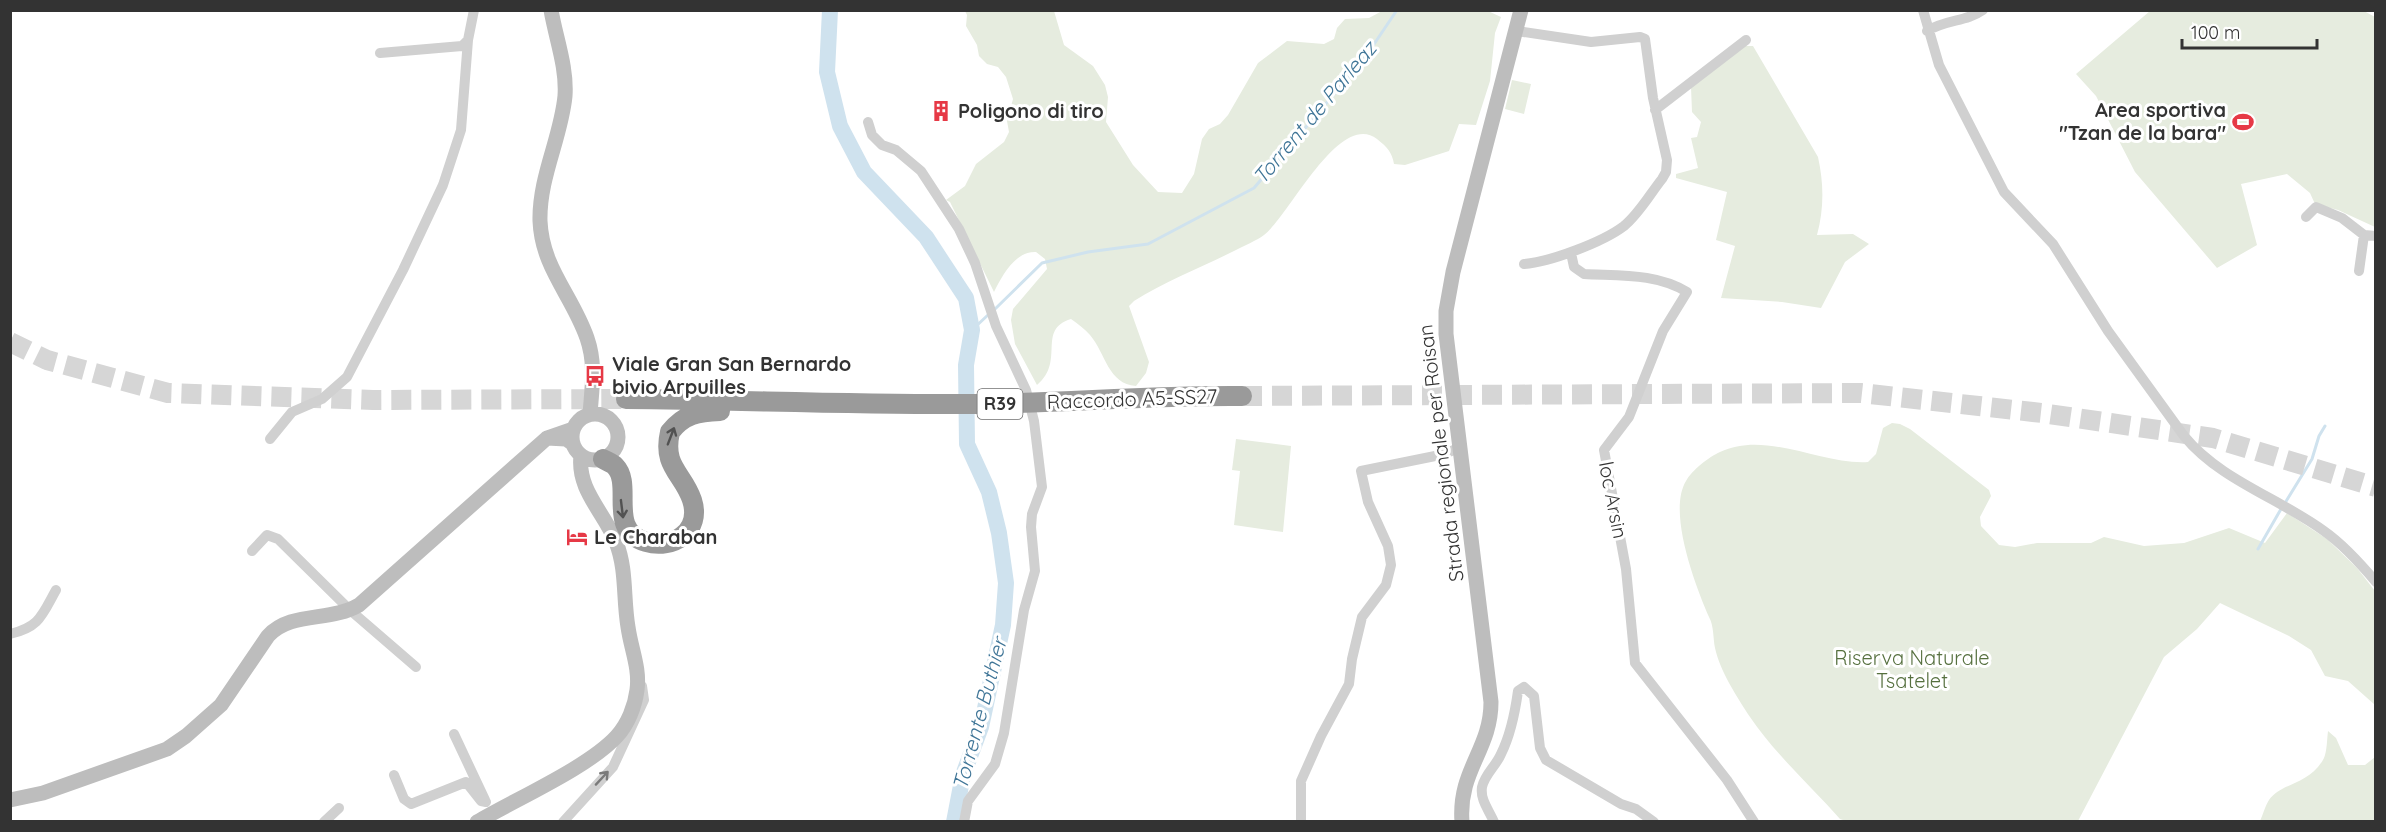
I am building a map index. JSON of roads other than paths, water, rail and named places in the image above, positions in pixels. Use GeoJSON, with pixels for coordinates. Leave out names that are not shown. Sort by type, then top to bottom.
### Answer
{"type":"FeatureCollection","features":[{"type":"Feature","properties":{"kind":"highway","name":"Raccordo A5-SS27"},"geometry":{"type":"LineString","coordinates":[[626,399],[1004,404],[1076,402],[1154,396],[1242,396]]}},
{"type":"Feature","properties":{"kind":"highway"},"geometry":{"type":"LineString","coordinates":[[584,449],[616,467],[620,478],[623,518],[630,533],[641,541],[668,545],[680,539],[689,529],[693,516],[692,500],[668,457],[670,432],[687,416],[698,412],[726,411],[760,401]]}},
{"type":"Feature","properties":{"kind":"main road"},"geometry":{"type":"LineString","coordinates":[[10,800],[43,793],[167,749],[186,736],[221,705],[277,626],[350,610],[547,438],[584,449],[613,452],[618,436],[615,425],[607,417],[594,379],[587,337],[544,252],[540,221],[543,192],[564,105],[565,86],[551,10]]}},
{"type":"Feature","properties":{"kind":"main road","name":"Strada regionale per Roisan"},"geometry":{"type":"LineString","coordinates":[[1462,822],[1463,786],[1489,731],[1491,702],[1446,311],[1453,272],[1521,10]]}},
{"type":"Feature","properties":{"kind":"main road"},"geometry":{"type":"LineString","coordinates":[[590,414],[594,379]]}},
{"type":"Feature","properties":{"kind":"main road"},"geometry":{"type":"LineString","coordinates":[[477,822],[489,808],[584,762],[609,744],[619,734],[632,710],[638,678],[628,630],[623,563],[608,522],[587,491],[580,475],[584,449],[579,419],[590,414],[607,417]]}},
{"type":"Feature","properties":{"kind":"street"},"geometry":{"type":"LineString","coordinates":[[270,439],[292,412],[322,399],[347,377],[403,270],[443,185],[460,130],[468,40],[474,10]]}},
{"type":"Feature","properties":{"kind":"street"},"geometry":{"type":"LineString","coordinates":[[1923,10],[1927,31],[1939,65],[2004,192],[2053,244],[2108,331],[2184,436],[2193,446],[2232,476],[2323,530],[2356,558],[2376,582]]}},
{"type":"Feature","properties":{"kind":"street"},"geometry":{"type":"LineString","coordinates":[[1927,31],[1940,23],[1967,17],[1983,10]]}},
{"type":"Feature","properties":{"kind":"street"},"geometry":{"type":"LineString","coordinates":[[1516,31],[1591,42],[1640,37],[1645,39],[1655,110],[1667,160],[1662,179],[1622,228],[1571,253],[1541,262],[1524,264]]}},
{"type":"Feature","properties":{"kind":"street"},"geometry":{"type":"LineString","coordinates":[[380,53],[462,46],[468,40]]}},
{"type":"Feature","properties":{"kind":"street"},"geometry":{"type":"LineString","coordinates":[[1655,110],[1746,40]]}},
{"type":"Feature","properties":{"kind":"street"},"geometry":{"type":"LineString","coordinates":[[868,122],[872,135],[921,171],[959,229],[984,287],[996,327],[1026,390],[1034,421],[1041,488],[1032,514],[1035,571],[1024,610],[1004,733],[995,764],[968,801],[964,822]]}},
{"type":"Feature","properties":{"kind":"street"},"geometry":{"type":"LineString","coordinates":[[2306,217],[2316,207],[2342,218],[2370,236],[2359,271]]}},
{"type":"Feature","properties":{"kind":"street","name":"loc Arsin"},"geometry":{"type":"LineString","coordinates":[[1571,253],[1574,267],[1584,274],[1656,278],[1671,282],[1687,292],[1663,331],[1629,417],[1604,450],[1626,569],[1635,663],[1727,780],[1754,822]]}},
{"type":"Feature","properties":{"kind":"street"},"geometry":{"type":"LineString","coordinates":[[1301,822],[1302,781],[1321,736],[1349,684],[1362,616],[1386,585],[1392,565],[1388,546],[1368,502],[1361,471],[1445,454],[1460,447]]}},
{"type":"Feature","properties":{"kind":"street"},"geometry":{"type":"LineString","coordinates":[[252,551],[262,539],[273,535],[350,610],[416,667]]}},
{"type":"Feature","properties":{"kind":"street"},"geometry":{"type":"LineString","coordinates":[[10,634],[26,630],[36,624],[56,590]]}},
{"type":"Feature","properties":{"kind":"street"},"geometry":{"type":"LineString","coordinates":[[563,822],[613,767],[644,700],[638,678]]}},
{"type":"Feature","properties":{"kind":"street"},"geometry":{"type":"LineString","coordinates":[[1494,822],[1484,804],[1482,788],[1488,773],[1501,755],[1514,722],[1518,691],[1524,687],[1534,696],[1541,754],[1546,760],[1621,804],[1636,809],[1653,822]]}},
{"type":"Feature","properties":{"kind":"street"},"geometry":{"type":"LineString","coordinates":[[454,735],[489,808]]}},
{"type":"Feature","properties":{"kind":"street"},"geometry":{"type":"LineString","coordinates":[[394,775],[404,799],[411,804],[466,782],[489,808]]}},
{"type":"Feature","properties":{"kind":"street"},"geometry":{"type":"LineString","coordinates":[[324,822],[339,808]]}},
{"type":"Feature","properties":{"kind":"waterway","name":"Torrente Buthier"},"geometry":{"type":"LineString","coordinates":[[830,10],[827,72],[840,126],[864,172],[926,237],[966,298],[972,330],[966,365],[967,444],[989,492],[999,533],[1006,583],[1003,625],[981,727],[963,775],[954,822]]}},
{"type":"Feature","properties":{"kind":"waterway","name":"Torrent de Parleaz"},"geometry":{"type":"LineString","coordinates":[[994,310],[1042,263],[1088,252],[1148,244],[1254,188],[1364,59],[1397,10]]}},
{"type":"Feature","properties":{"kind":"waterway","name":"Torrent de Parleaz"},"geometry":{"type":"LineString","coordinates":[[972,330],[989,314]]}},
{"type":"Feature","properties":{"kind":"waterway"},"geometry":{"type":"LineString","coordinates":[[2285,503],[2312,459],[2319,436],[2325,426]]}},
{"type":"Feature","properties":{"kind":"waterway"},"geometry":{"type":"LineString","coordinates":[[2258,549],[2281,509]]}},
{"type":"Feature","properties":{"kind":"tunnel"},"geometry":{"type":"LineString","coordinates":[[10,342],[47,360],[168,393],[373,400],[626,399]]}},
{"type":"Feature","properties":{"kind":"tunnel"},"geometry":{"type":"LineString","coordinates":[[1242,396],[1861,393],[2042,413],[2213,438],[2376,487]]}},
{"type":"Feature","properties":{"kind":"place","name":"Poligono di tiro"},"geometry":{"type":"Point","coordinates":[941,111]}},
{"type":"Feature","properties":{"kind":"place","name":"Area sportiva \"Tzan de la bara\""},"geometry":{"type":"Point","coordinates":[2243,122]}},
{"type":"Feature","properties":{"kind":"place","name":"Viale Gran San Bernardo bivio Arpuilles"},"geometry":{"type":"Point","coordinates":[595,376]}},
{"type":"Feature","properties":{"kind":"place","name":"Le Charaban"},"geometry":{"type":"Point","coordinates":[577,537]}},
{"type":"Feature","properties":{"kind":"park label","name":"Riserva Naturale Tsatelet"},"geometry":{"type":"Point","coordinates":[1912,670]}}]}
